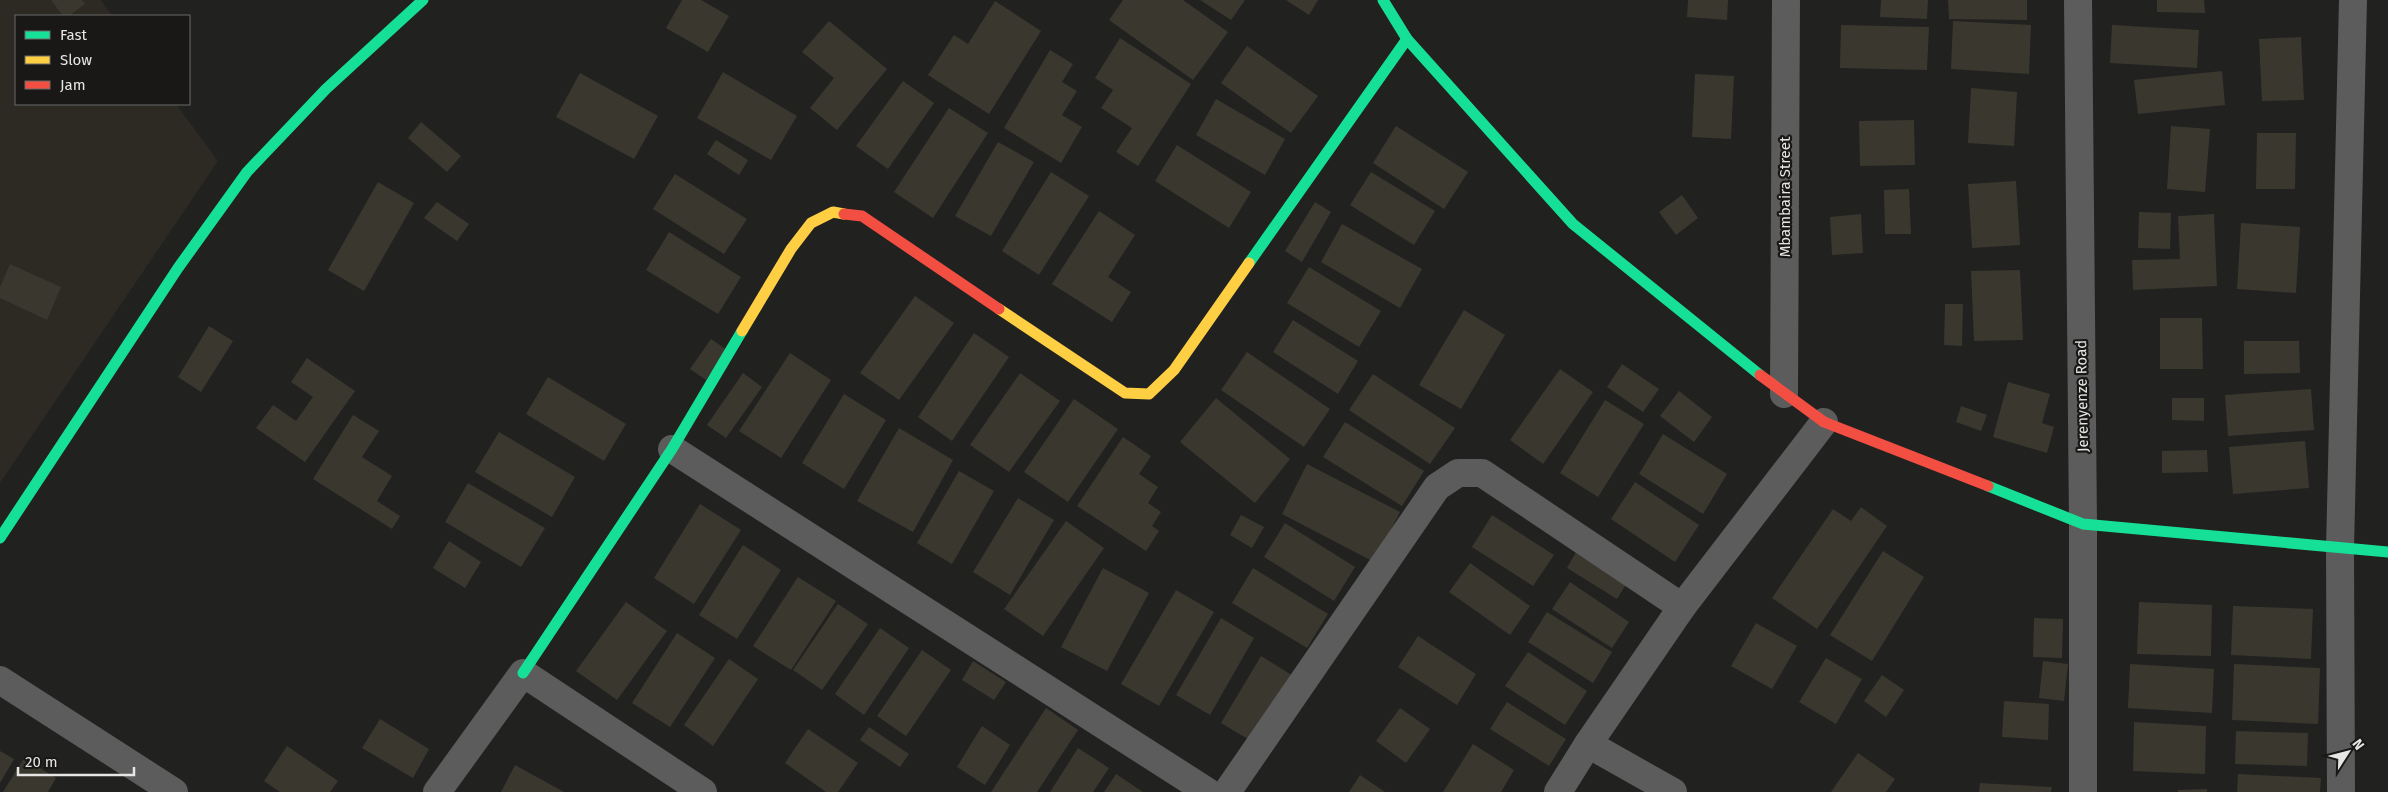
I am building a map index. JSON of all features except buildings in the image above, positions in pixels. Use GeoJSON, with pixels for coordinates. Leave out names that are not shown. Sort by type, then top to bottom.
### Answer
{"type":"FeatureCollection","features":[{"type":"Feature","properties":{"kind":"street"},"geometry":{"type":"LineString","coordinates":[[0,538],[178,268],[247,172],[326,89],[423,0]]}},
{"type":"Feature","properties":{"kind":"street"},"geometry":{"type":"LineString","coordinates":[[1383,0],[1407,39],[1573,224],[1784,394],[1824,422],[2083,524],[2388,552]]}},
{"type":"Feature","properties":{"kind":"street","name":"Mbambaira Street"},"geometry":{"type":"LineString","coordinates":[[1784,394],[1786,0]]}},
{"type":"Feature","properties":{"kind":"street","name":"Jerenyenze Road"},"geometry":{"type":"LineString","coordinates":[[2078,0],[2083,524],[2083,792]]}},
{"type":"Feature","properties":{"kind":"street"},"geometry":{"type":"LineString","coordinates":[[2341,792],[2340,549],[2353,0]]}},
{"type":"Feature","properties":{"kind":"street"},"geometry":{"type":"LineString","coordinates":[[437,792],[522,673],[672,449],[791,249],[811,223],[833,212],[862,216],[1125,393],[1149,394],[1174,370],[1407,39]]}},
{"type":"Feature","properties":{"kind":"street"},"geometry":{"type":"LineString","coordinates":[[1558,792],[1588,744],[1682,607],[1824,422]]}},
{"type":"Feature","properties":{"kind":"street"},"geometry":{"type":"LineString","coordinates":[[672,449],[1208,792]]}},
{"type":"Feature","properties":{"kind":"street"},"geometry":{"type":"LineString","coordinates":[[1227,792],[1437,487],[1458,473],[1482,473],[1682,607]]}},
{"type":"Feature","properties":{"kind":"street"},"geometry":{"type":"LineString","coordinates":[[522,673],[703,792]]}},
{"type":"Feature","properties":{"kind":"street"},"geometry":{"type":"LineString","coordinates":[[0,680],[174,792]]}},
{"type":"Feature","properties":{"kind":"street"},"geometry":{"type":"LineString","coordinates":[[1588,744],[1673,792]]}},
{"type":"Feature","properties":{"kind":"shaded area"},"geometry":{"type":"Polygon","coordinates":[[[0,0],[101,0],[111,15],[15,15],[15,105],[177,105],[218,161],[0,483],[0,0]]]}},
{"type":"Feature","properties":{"kind":"traffic: fast"},"geometry":{"type":"LineString","coordinates":[[0,538],[178,268],[247,172],[326,89],[423,0]]}},
{"type":"Feature","properties":{"kind":"traffic: fast"},"geometry":{"type":"LineString","coordinates":[[1383,0],[1407,39],[1573,224],[1760,375]]}},
{"type":"Feature","properties":{"kind":"traffic: fast"},"geometry":{"type":"LineString","coordinates":[[1249,263],[1407,39]]}},
{"type":"Feature","properties":{"kind":"traffic: fast"},"geometry":{"type":"LineString","coordinates":[[523,673],[672,449],[742,331]]}},
{"type":"Feature","properties":{"kind":"traffic: fast"},"geometry":{"type":"LineString","coordinates":[[1988,486],[2083,524],[2388,552]]}},
{"type":"Feature","properties":{"kind":"traffic: slow"},"geometry":{"type":"LineString","coordinates":[[742,331],[791,249],[811,223],[833,212],[844,214]]}},
{"type":"Feature","properties":{"kind":"traffic: slow"},"geometry":{"type":"LineString","coordinates":[[999,309],[1125,393],[1149,394],[1174,370],[1249,263]]}},
{"type":"Feature","properties":{"kind":"traffic: jam"},"geometry":{"type":"LineString","coordinates":[[844,214],[862,216],[999,309]]}},
{"type":"Feature","properties":{"kind":"traffic: jam"},"geometry":{"type":"LineString","coordinates":[[1760,375],[1824,422],[1988,486]]}}]}
